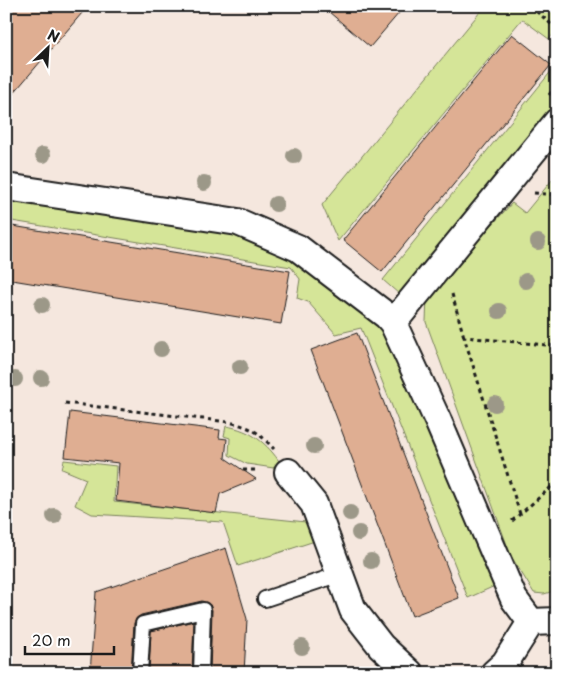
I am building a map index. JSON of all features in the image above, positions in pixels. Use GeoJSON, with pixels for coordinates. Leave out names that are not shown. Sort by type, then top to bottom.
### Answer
{"type":"FeatureCollection","features":[{"type":"Feature","properties":{"kind":"street"},"geometry":{"type":"LineString","coordinates":[[393,323],[557,122]]}},
{"type":"Feature","properties":{"kind":"street"},"geometry":{"type":"LineString","coordinates":[[6,187],[238,222],[298,248],[387,316],[393,323],[438,421],[514,599],[531,622]]}},
{"type":"Feature","properties":{"kind":"street"},"geometry":{"type":"LineString","coordinates":[[288,472],[314,504],[353,610],[381,646],[410,673]]}},
{"type":"Feature","properties":{"kind":"street"},"geometry":{"type":"LineString","coordinates":[[531,622],[557,621]]}},
{"type":"Feature","properties":{"kind":"street"},"geometry":{"type":"LineString","coordinates":[[494,673],[505,663],[531,622]]}},
{"type":"Feature","properties":{"kind":"lane"},"geometry":{"type":"LineString","coordinates":[[265,599],[340,574]]}},
{"type":"Feature","properties":{"kind":"lane"},"geometry":{"type":"LineString","coordinates":[[140,673],[143,624],[203,610],[201,673]]}},
{"type":"Feature","properties":{"kind":"path"},"geometry":{"type":"LineString","coordinates":[[530,6],[557,28]]}},
{"type":"Feature","properties":{"kind":"path"},"geometry":{"type":"LineString","coordinates":[[436,272],[449,285],[520,514]]}},
{"type":"Feature","properties":{"kind":"path"},"geometry":{"type":"LineString","coordinates":[[464,337],[557,346]]}},
{"type":"Feature","properties":{"kind":"path"},"geometry":{"type":"LineString","coordinates":[[65,403],[229,422],[249,427],[262,437],[279,455],[288,472]]}},
{"type":"Feature","properties":{"kind":"path"},"geometry":{"type":"LineString","coordinates":[[243,470],[257,470]]}},
{"type":"Feature","properties":{"kind":"path"},"geometry":{"type":"LineString","coordinates":[[489,540],[557,482]]}},
{"type":"Feature","properties":{"kind":"green space"},"geometry":{"type":"Polygon","coordinates":[[[485,6],[557,6],[557,30],[549,39],[522,19],[338,241],[322,205],[485,6]]]}},
{"type":"Feature","properties":{"kind":"green space"},"geometry":{"type":"Polygon","coordinates":[[[557,64],[557,115],[407,301],[383,280],[557,64]]]}},
{"type":"Feature","properties":{"kind":"green space"},"geometry":{"type":"Polygon","coordinates":[[[557,174],[557,590],[544,594],[534,593],[511,556],[426,322],[427,296],[512,203],[525,213],[557,174]]]}},
{"type":"Feature","properties":{"kind":"green space"},"geometry":{"type":"Polygon","coordinates":[[[6,194],[170,218],[282,244],[379,314],[497,585],[468,598],[361,328],[336,334],[308,302],[297,298],[300,279],[291,267],[6,220],[6,194]]]}},
{"type":"Feature","properties":{"kind":"green space"},"geometry":{"type":"Polygon","coordinates":[[[226,426],[251,434],[258,439],[276,457],[281,464],[280,469],[247,464],[229,455],[230,438],[224,436],[226,426]]]}},
{"type":"Feature","properties":{"kind":"green space"},"geometry":{"type":"Polygon","coordinates":[[[64,460],[116,466],[114,502],[306,522],[316,527],[321,539],[238,566],[223,522],[92,514],[75,505],[86,479],[62,469],[64,460]]]}},
{"type":"Feature","properties":{"kind":"building"},"geometry":{"type":"Polygon","coordinates":[[[6,6],[88,6],[6,102],[6,6]]]}},
{"type":"Feature","properties":{"kind":"building"},"geometry":{"type":"Polygon","coordinates":[[[322,6],[405,6],[370,47],[322,6]]]}},
{"type":"Feature","properties":{"kind":"building"},"geometry":{"type":"Polygon","coordinates":[[[512,34],[551,65],[382,272],[343,240],[512,34]]]}},
{"type":"Feature","properties":{"kind":"building"},"geometry":{"type":"Polygon","coordinates":[[[6,225],[290,271],[281,324],[6,279],[6,225]]]}},
{"type":"Feature","properties":{"kind":"building"},"geometry":{"type":"Polygon","coordinates":[[[357,333],[459,598],[412,616],[311,350],[357,333]]]}},
{"type":"Feature","properties":{"kind":"building"},"geometry":{"type":"Polygon","coordinates":[[[70,412],[220,430],[219,438],[227,439],[225,458],[256,479],[220,494],[216,513],[116,501],[119,463],[65,457],[70,412]]]}},
{"type":"Feature","properties":{"kind":"building"},"geometry":{"type":"Polygon","coordinates":[[[226,548],[247,619],[244,673],[210,673],[212,610],[210,605],[202,601],[141,615],[137,618],[134,623],[131,673],[90,673],[96,592],[226,548]]]}},
{"type":"Feature","properties":{"kind":"building"},"geometry":{"type":"Polygon","coordinates":[[[194,621],[192,673],[149,673],[151,631],[194,621]]]}}]}
